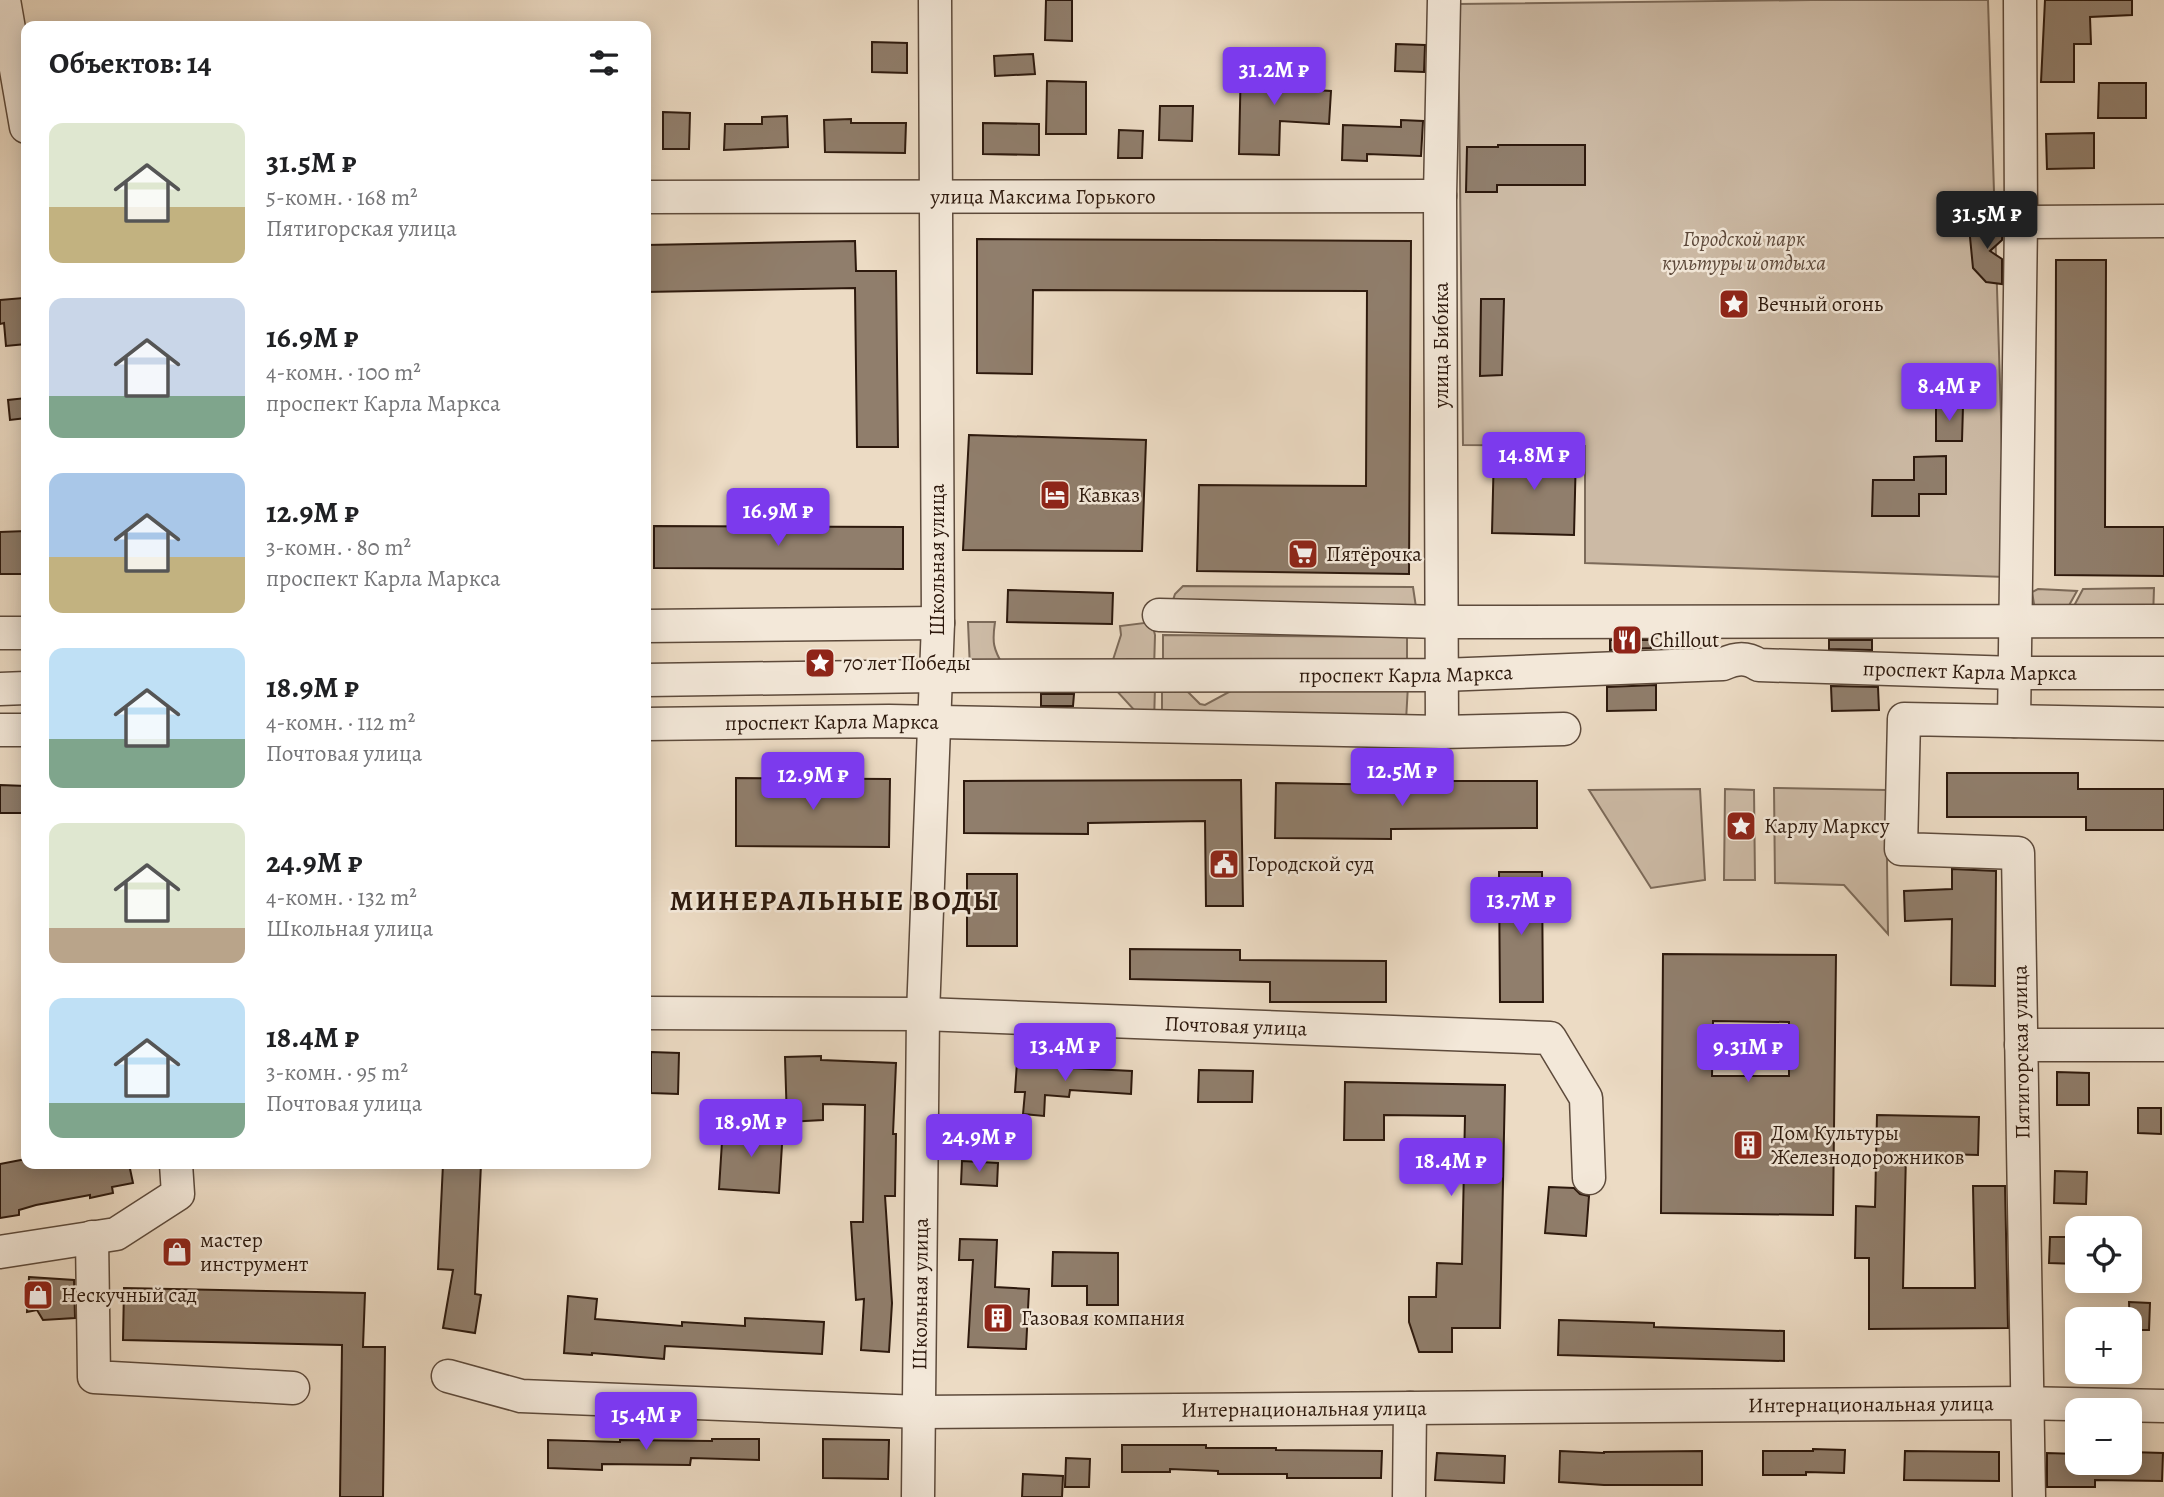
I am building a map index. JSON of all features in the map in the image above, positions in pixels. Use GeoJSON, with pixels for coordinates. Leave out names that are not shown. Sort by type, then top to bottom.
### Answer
{"type":"FeatureCollection","features":[{"type":"Feature","properties":{"kind":"street"},"geometry":{"type":"LineString","coordinates":[[5,0],[21,97]]}},
{"type":"Feature","properties":{"kind":"street","name":"Школьная улица"},"geometry":{"type":"LineString","coordinates":[[918,1497],[922,1014],[938,623],[935,0]]}},
{"type":"Feature","properties":{"kind":"street","name":"улица Бибика"},"geometry":{"type":"LineString","coordinates":[[1442,732],[1440,196],[1444,0]]}},
{"type":"Feature","properties":{"kind":"street"},"geometry":{"type":"LineString","coordinates":[[2020,0],[2021,222],[2014,721],[2164,724]]}},
{"type":"Feature","properties":{"kind":"street","name":"улица Максима Горького"},"geometry":{"type":"LineString","coordinates":[[651,197],[1440,196]]}},
{"type":"Feature","properties":{"kind":"street"},"geometry":{"type":"LineString","coordinates":[[2021,222],[2164,221]]}},
{"type":"Feature","properties":{"kind":"street"},"geometry":{"type":"LineString","coordinates":[[1159,615],[1442,622],[2164,621]]}},
{"type":"Feature","properties":{"kind":"street"},"geometry":{"type":"LineString","coordinates":[[651,626],[938,623]]}},
{"type":"Feature","properties":{"kind":"street"},"geometry":{"type":"LineString","coordinates":[[0,633],[21,633]]}},
{"type":"Feature","properties":{"kind":"street","name":"проспект Карла Маркса"},"geometry":{"type":"LineString","coordinates":[[651,680],[936,676],[1442,675],[1723,664],[1739,659],[1750,659],[1759,664],[2016,673],[2164,673]]}},
{"type":"Feature","properties":{"kind":"street"},"geometry":{"type":"LineString","coordinates":[[0,688],[21,688]]}},
{"type":"Feature","properties":{"kind":"street","name":"Пятигорская улица"},"geometry":{"type":"LineString","coordinates":[[2014,721],[1904,719],[1901,849],[2018,853],[2029,1497]]}},
{"type":"Feature","properties":{"kind":"street","name":"проспект Карла Маркса"},"geometry":{"type":"LineString","coordinates":[[651,724],[933,722],[1442,732],[1564,729]]}},
{"type":"Feature","properties":{"kind":"street"},"geometry":{"type":"LineString","coordinates":[[0,730],[21,730]]}},
{"type":"Feature","properties":{"kind":"street","name":"Почтовая улица"},"geometry":{"type":"LineString","coordinates":[[651,1013],[922,1014],[1550,1038],[1586,1098],[1588,1178]]}},
{"type":"Feature","properties":{"kind":"street"},"geometry":{"type":"LineString","coordinates":[[2021,1045],[2164,1045]]}},
{"type":"Feature","properties":{"kind":"street"},"geometry":{"type":"LineString","coordinates":[[0,1252],[116,1234],[178,1194],[176,1169]]}},
{"type":"Feature","properties":{"kind":"street"},"geometry":{"type":"LineString","coordinates":[[92,1237],[93,1377],[293,1388]]}},
{"type":"Feature","properties":{"kind":"street","name":"Интернациональная улица"},"geometry":{"type":"LineString","coordinates":[[448,1376],[521,1396],[920,1412],[2026,1403],[2164,1406]]}},
{"type":"Feature","properties":{"kind":"street"},"geometry":{"type":"LineString","coordinates":[[1409,1497],[1410,1408]]}},
{"type":"Feature","properties":{"kind":"green space","name":"Городской парк культуры и отдыха"},"geometry":{"type":"Polygon","coordinates":[[[1988,0],[2006,577],[1585,563],[1585,446],[1463,445],[1458,4],[1988,0]]]}},
{"type":"Feature","properties":{"kind":"green space"},"geometry":{"type":"Polygon","coordinates":[[[1183,586],[1413,587],[1417,614],[1173,600],[1183,586]]]}},
{"type":"Feature","properties":{"kind":"green space"},"geometry":{"type":"Polygon","coordinates":[[[2154,588],[2153,618],[2067,619],[2083,589],[2154,588]]]}},
{"type":"Feature","properties":{"kind":"green space"},"geometry":{"type":"Polygon","coordinates":[[[2038,589],[2077,591],[2062,618],[2035,610],[2032,592],[2038,589]]]}},
{"type":"Feature","properties":{"kind":"green space"},"geometry":{"type":"Polygon","coordinates":[[[968,622],[995,622],[994,645],[1004,667],[970,669],[968,622]]]}},
{"type":"Feature","properties":{"kind":"green space"},"geometry":{"type":"Polygon","coordinates":[[[1152,622],[1155,635],[1154,670],[1110,669],[1121,635],[1120,626],[1152,622]]]}},
{"type":"Feature","properties":{"kind":"green space"},"geometry":{"type":"Polygon","coordinates":[[[1163,635],[1407,637],[1407,666],[1163,668],[1163,635]]]}},
{"type":"Feature","properties":{"kind":"green space"},"geometry":{"type":"Polygon","coordinates":[[[1408,685],[1406,721],[1162,721],[1162,688],[1184,688],[1200,704],[1205,705],[1240,686],[1408,685]]]}},
{"type":"Feature","properties":{"kind":"green space"},"geometry":{"type":"Polygon","coordinates":[[[1155,686],[1154,724],[1147,724],[1114,688],[1155,686]]]}},
{"type":"Feature","properties":{"kind":"green space"},"geometry":{"type":"Polygon","coordinates":[[[1774,788],[1886,790],[1888,934],[1844,885],[1775,883],[1774,788]]]}},
{"type":"Feature","properties":{"kind":"green space"},"geometry":{"type":"Polygon","coordinates":[[[1700,789],[1705,880],[1651,888],[1589,790],[1700,789]]]}},
{"type":"Feature","properties":{"kind":"green space"},"geometry":{"type":"Polygon","coordinates":[[[1725,789],[1754,790],[1755,880],[1724,880],[1725,789]]]}},
{"type":"Feature","properties":{"kind":"building"},"geometry":{"type":"Polygon","coordinates":[[[1046,0],[1072,0],[1072,41],[1045,40],[1046,0]]]}},
{"type":"Feature","properties":{"kind":"building"},"geometry":{"type":"Polygon","coordinates":[[[2045,0],[2132,0],[2132,15],[2090,17],[2091,44],[2074,44],[2074,82],[2041,82],[2045,0]]]}},
{"type":"Feature","properties":{"kind":"building"},"geometry":{"type":"Polygon","coordinates":[[[872,42],[907,43],[907,73],[872,72],[872,42]]]}},
{"type":"Feature","properties":{"kind":"building"},"geometry":{"type":"Polygon","coordinates":[[[1396,44],[1425,45],[1424,72],[1395,71],[1396,44]]]}},
{"type":"Feature","properties":{"kind":"building"},"geometry":{"type":"Polygon","coordinates":[[[1033,54],[1035,74],[995,76],[994,56],[1033,54]]]}},
{"type":"Feature","properties":{"kind":"building"},"geometry":{"type":"Polygon","coordinates":[[[1241,59],[1281,60],[1281,88],[1331,91],[1329,124],[1280,121],[1279,155],[1239,154],[1241,59]]]}},
{"type":"Feature","properties":{"kind":"building"},"geometry":{"type":"Polygon","coordinates":[[[1047,81],[1086,82],[1086,134],[1046,134],[1047,81]]]}},
{"type":"Feature","properties":{"kind":"building"},"geometry":{"type":"Polygon","coordinates":[[[2099,83],[2146,83],[2146,118],[2098,118],[2099,83]]]}},
{"type":"Feature","properties":{"kind":"building"},"geometry":{"type":"Polygon","coordinates":[[[1160,106],[1193,106],[1192,141],[1159,140],[1160,106]]]}},
{"type":"Feature","properties":{"kind":"building"},"geometry":{"type":"Polygon","coordinates":[[[663,112],[690,113],[689,149],[663,149],[663,112]]]}},
{"type":"Feature","properties":{"kind":"building"},"geometry":{"type":"Polygon","coordinates":[[[787,116],[788,147],[724,150],[725,124],[762,124],[762,117],[787,116]]]}},
{"type":"Feature","properties":{"kind":"building"},"geometry":{"type":"Polygon","coordinates":[[[851,119],[851,123],[906,123],[905,153],[825,152],[824,120],[851,119]]]}},
{"type":"Feature","properties":{"kind":"building"},"geometry":{"type":"Polygon","coordinates":[[[1401,120],[1423,121],[1421,156],[1367,154],[1367,161],[1342,160],[1343,125],[1401,127],[1401,120]]]}},
{"type":"Feature","properties":{"kind":"building"},"geometry":{"type":"Polygon","coordinates":[[[983,123],[1039,124],[1039,155],[983,154],[983,123]]]}},
{"type":"Feature","properties":{"kind":"building"},"geometry":{"type":"Polygon","coordinates":[[[1119,130],[1143,131],[1142,158],[1118,158],[1119,130]]]}},
{"type":"Feature","properties":{"kind":"building"},"geometry":{"type":"Polygon","coordinates":[[[2094,133],[2094,168],[2047,169],[2046,134],[2094,133]]]}},
{"type":"Feature","properties":{"kind":"building"},"geometry":{"type":"Polygon","coordinates":[[[1585,145],[1585,185],[1497,185],[1497,192],[1466,192],[1467,147],[1585,145]]]}},
{"type":"Feature","properties":{"kind":"building"},"geometry":{"type":"Polygon","coordinates":[[[2003,219],[2002,240],[1990,251],[2002,259],[2002,284],[1986,282],[1973,268],[1970,237],[1980,223],[2003,219]]]}},
{"type":"Feature","properties":{"kind":"building"},"geometry":{"type":"Polygon","coordinates":[[[977,239],[1411,241],[1409,574],[1197,571],[1199,485],[1366,486],[1367,291],[1033,290],[1032,374],[977,373],[977,239]]]}},
{"type":"Feature","properties":{"kind":"building"},"geometry":{"type":"Polygon","coordinates":[[[855,241],[856,271],[896,271],[898,447],[857,447],[855,288],[651,292],[651,245],[855,241]]]}},
{"type":"Feature","properties":{"kind":"building"},"geometry":{"type":"Polygon","coordinates":[[[2056,260],[2106,260],[2105,527],[2164,527],[2164,576],[2055,575],[2056,260]]]}},
{"type":"Feature","properties":{"kind":"building"},"geometry":{"type":"Polygon","coordinates":[[[21,298],[21,344],[6,346],[4,323],[0,324],[0,300],[21,298]]]}},
{"type":"Feature","properties":{"kind":"building"},"geometry":{"type":"Polygon","coordinates":[[[1481,299],[1504,299],[1502,375],[1480,376],[1481,299]]]}},
{"type":"Feature","properties":{"kind":"building"},"geometry":{"type":"Polygon","coordinates":[[[21,399],[21,419],[10,420],[8,400],[21,399]]]}},
{"type":"Feature","properties":{"kind":"building"},"geometry":{"type":"Polygon","coordinates":[[[1936,406],[1963,406],[1962,441],[1936,441],[1936,406]]]}},
{"type":"Feature","properties":{"kind":"building","name":"Кавказ"},"geometry":{"type":"Polygon","coordinates":[[[969,435],[1146,440],[1142,551],[963,550],[969,435]]]}},
{"type":"Feature","properties":{"kind":"building"},"geometry":{"type":"Polygon","coordinates":[[[1494,450],[1576,452],[1574,535],[1492,533],[1494,450]]]}},
{"type":"Feature","properties":{"kind":"building"},"geometry":{"type":"Polygon","coordinates":[[[1946,456],[1946,494],[1919,494],[1919,516],[1872,516],[1873,480],[1914,480],[1914,457],[1946,456]]]}},
{"type":"Feature","properties":{"kind":"building"},"geometry":{"type":"Polygon","coordinates":[[[654,526],[903,527],[903,569],[654,568],[654,526]]]}},
{"type":"Feature","properties":{"kind":"building"},"geometry":{"type":"Polygon","coordinates":[[[21,531],[21,574],[0,574],[0,532],[21,531]]]}},
{"type":"Feature","properties":{"kind":"building"},"geometry":{"type":"Polygon","coordinates":[[[1008,590],[1113,593],[1112,624],[1007,622],[1008,590]]]}},
{"type":"Feature","properties":{"kind":"building"},"geometry":{"type":"Polygon","coordinates":[[[1610,640],[1651,640],[1651,648],[1610,650],[1610,640]]]}},
{"type":"Feature","properties":{"kind":"building"},"geometry":{"type":"Polygon","coordinates":[[[1829,640],[1872,640],[1872,650],[1829,649],[1829,640]]]}},
{"type":"Feature","properties":{"kind":"building"},"geometry":{"type":"Polygon","coordinates":[[[1656,685],[1656,710],[1607,711],[1607,687],[1656,685]]]}},
{"type":"Feature","properties":{"kind":"building"},"geometry":{"type":"Polygon","coordinates":[[[1831,686],[1878,687],[1879,710],[1832,711],[1831,686]]]}},
{"type":"Feature","properties":{"kind":"building"},"geometry":{"type":"Polygon","coordinates":[[[1041,694],[1074,694],[1073,706],[1041,706],[1041,694]]]}},
{"type":"Feature","properties":{"kind":"building"},"geometry":{"type":"Polygon","coordinates":[[[1947,773],[2078,773],[2078,789],[2164,789],[2164,830],[2086,830],[2086,817],[1947,817],[1947,773]]]}},
{"type":"Feature","properties":{"kind":"building"},"geometry":{"type":"Polygon","coordinates":[[[736,778],[890,779],[889,847],[736,846],[736,778]]]}},
{"type":"Feature","properties":{"kind":"building"},"geometry":{"type":"Polygon","coordinates":[[[1241,780],[1243,906],[1206,906],[1205,821],[1088,823],[1088,834],[964,833],[964,781],[1241,780]]]}},
{"type":"Feature","properties":{"kind":"building"},"geometry":{"type":"Polygon","coordinates":[[[1407,781],[1537,781],[1537,828],[1391,829],[1391,839],[1275,838],[1276,783],[1407,785],[1407,781]]]}},
{"type":"Feature","properties":{"kind":"building"},"geometry":{"type":"Polygon","coordinates":[[[0,785],[21,786],[21,813],[0,813],[0,785]]]}},
{"type":"Feature","properties":{"kind":"building"},"geometry":{"type":"Polygon","coordinates":[[[1952,869],[1996,871],[1995,986],[1951,985],[1952,919],[1905,921],[1904,891],[1952,889],[1952,869]]]}},
{"type":"Feature","properties":{"kind":"building"},"geometry":{"type":"Polygon","coordinates":[[[1499,872],[1542,872],[1543,1002],[1500,1002],[1499,872]]]}},
{"type":"Feature","properties":{"kind":"building"},"geometry":{"type":"Polygon","coordinates":[[[967,874],[1017,874],[1017,946],[967,946],[967,874]]]}},
{"type":"Feature","properties":{"kind":"building"},"geometry":{"type":"Polygon","coordinates":[[[1130,949],[1240,950],[1240,960],[1386,961],[1386,1002],[1270,1002],[1270,982],[1130,979],[1130,949]]]}},
{"type":"Feature","properties":{"kind":"building","name":"Дом Культуры Железнодорожников"},"geometry":{"type":"Polygon","coordinates":[[[1663,954],[1836,955],[1833,1215],[1661,1213],[1663,954]],[[1713,1021],[1712,1076],[1789,1076],[1789,1022],[1713,1021]]]}},
{"type":"Feature","properties":{"kind":"building"},"geometry":{"type":"Polygon","coordinates":[[[651,1052],[679,1053],[678,1094],[651,1093],[651,1052]]]}},
{"type":"Feature","properties":{"kind":"building"},"geometry":{"type":"Polygon","coordinates":[[[821,1056],[821,1060],[896,1063],[893,1134],[896,1134],[895,1196],[885,1196],[892,1303],[889,1352],[861,1350],[864,1299],[856,1300],[851,1222],[863,1222],[865,1105],[823,1104],[823,1120],[787,1122],[785,1057],[821,1056]]]}},
{"type":"Feature","properties":{"kind":"building"},"geometry":{"type":"Polygon","coordinates":[[[1017,1062],[1132,1071],[1131,1094],[1070,1090],[1069,1097],[1045,1095],[1044,1116],[1023,1114],[1025,1092],[1015,1092],[1017,1062]]]}},
{"type":"Feature","properties":{"kind":"building"},"geometry":{"type":"Polygon","coordinates":[[[1199,1070],[1253,1071],[1252,1102],[1198,1102],[1199,1070]]]}},
{"type":"Feature","properties":{"kind":"building"},"geometry":{"type":"Polygon","coordinates":[[[2057,1072],[2089,1073],[2089,1105],[2057,1105],[2057,1072]]]}},
{"type":"Feature","properties":{"kind":"building"},"geometry":{"type":"Polygon","coordinates":[[[1345,1082],[1505,1085],[1500,1328],[1452,1328],[1452,1352],[1419,1352],[1409,1322],[1409,1297],[1436,1297],[1437,1263],[1462,1264],[1465,1116],[1384,1115],[1384,1140],[1344,1140],[1345,1082]]]}},
{"type":"Feature","properties":{"kind":"building"},"geometry":{"type":"Polygon","coordinates":[[[2138,1108],[2161,1108],[2161,1134],[2138,1133],[2138,1108]]]}},
{"type":"Feature","properties":{"kind":"building"},"geometry":{"type":"Polygon","coordinates":[[[1877,1115],[1979,1117],[1978,1155],[1906,1153],[1903,1288],[1975,1288],[1973,1186],[2005,1186],[2008,1328],[1869,1329],[1869,1258],[1855,1258],[1856,1206],[1875,1207],[1877,1115]]]}},
{"type":"Feature","properties":{"kind":"building"},"geometry":{"type":"Polygon","coordinates":[[[723,1126],[783,1129],[779,1193],[719,1189],[723,1126]]]}},
{"type":"Feature","properties":{"kind":"building"},"geometry":{"type":"Polygon","coordinates":[[[21,1160],[21,1169],[130,1169],[133,1183],[112,1187],[113,1193],[36,1205],[19,1210],[19,1215],[0,1218],[0,1164],[21,1160]]]}},
{"type":"Feature","properties":{"kind":"building"},"geometry":{"type":"Polygon","coordinates":[[[962,1161],[998,1163],[997,1186],[961,1184],[962,1161]]]}},
{"type":"Feature","properties":{"kind":"building"},"geometry":{"type":"Polygon","coordinates":[[[443,1169],[481,1169],[475,1294],[481,1295],[475,1333],[443,1328],[453,1270],[438,1269],[443,1169]]]}},
{"type":"Feature","properties":{"kind":"building"},"geometry":{"type":"Polygon","coordinates":[[[2055,1171],[2087,1172],[2086,1204],[2054,1203],[2055,1171]]]}},
{"type":"Feature","properties":{"kind":"building"},"geometry":{"type":"Polygon","coordinates":[[[1549,1187],[1574,1188],[1580,1194],[1589,1196],[1586,1236],[1545,1233],[1549,1187]]]}},
{"type":"Feature","properties":{"kind":"building"},"geometry":{"type":"Polygon","coordinates":[[[2050,1237],[2065,1237],[2065,1264],[2049,1263],[2050,1237]]]}},
{"type":"Feature","properties":{"kind":"building","name":"Газовая компания"},"geometry":{"type":"Polygon","coordinates":[[[960,1239],[997,1240],[995,1287],[1029,1289],[1026,1349],[968,1347],[973,1260],[959,1260],[960,1239]]]}},
{"type":"Feature","properties":{"kind":"building"},"geometry":{"type":"Polygon","coordinates":[[[1053,1252],[1118,1253],[1118,1305],[1087,1305],[1087,1286],[1052,1286],[1053,1252]]]}},
{"type":"Feature","properties":{"kind":"building"},"geometry":{"type":"Polygon","coordinates":[[[29,1277],[74,1280],[75,1318],[43,1320],[37,1310],[27,1312],[29,1277]]]}},
{"type":"Feature","properties":{"kind":"building"},"geometry":{"type":"Polygon","coordinates":[[[124,1288],[365,1293],[363,1347],[385,1347],[383,1497],[340,1497],[342,1345],[123,1340],[124,1288]]]}},
{"type":"Feature","properties":{"kind":"building"},"geometry":{"type":"Polygon","coordinates":[[[568,1296],[597,1299],[595,1319],[682,1326],[682,1322],[745,1326],[745,1318],[824,1322],[822,1354],[665,1346],[664,1359],[564,1353],[568,1296]]]}},
{"type":"Feature","properties":{"kind":"building"},"geometry":{"type":"Polygon","coordinates":[[[2129,1302],[2150,1303],[2149,1330],[2142,1330],[2142,1307],[2129,1307],[2129,1302]]]}},
{"type":"Feature","properties":{"kind":"building"},"geometry":{"type":"Polygon","coordinates":[[[1559,1320],[1654,1323],[1654,1327],[1784,1331],[1784,1361],[1558,1355],[1559,1320]]]}},
{"type":"Feature","properties":{"kind":"building"},"geometry":{"type":"Polygon","coordinates":[[[759,1439],[759,1460],[691,1458],[690,1465],[602,1464],[602,1470],[548,1468],[548,1440],[620,1442],[759,1439]]]}},
{"type":"Feature","properties":{"kind":"building"},"geometry":{"type":"Polygon","coordinates":[[[823,1439],[889,1440],[888,1479],[823,1478],[823,1439]]]}},
{"type":"Feature","properties":{"kind":"building"},"geometry":{"type":"Polygon","coordinates":[[[1122,1445],[1382,1451],[1381,1478],[1287,1478],[1287,1474],[1218,1474],[1218,1471],[1170,1469],[1170,1472],[1122,1472],[1122,1445]]]}},
{"type":"Feature","properties":{"kind":"building"},"geometry":{"type":"Polygon","coordinates":[[[1845,1450],[1844,1473],[1763,1475],[1763,1451],[1845,1450]]]}},
{"type":"Feature","properties":{"kind":"building"},"geometry":{"type":"Polygon","coordinates":[[[1560,1451],[1702,1451],[1702,1485],[1559,1482],[1560,1451]]]}},
{"type":"Feature","properties":{"kind":"building"},"geometry":{"type":"Polygon","coordinates":[[[1905,1451],[1999,1452],[1999,1481],[1904,1480],[1905,1451]]]}},
{"type":"Feature","properties":{"kind":"building"},"geometry":{"type":"Polygon","coordinates":[[[2142,1452],[2163,1453],[2162,1481],[2095,1480],[2095,1487],[2047,1487],[2047,1453],[2065,1454],[2065,1475],[2142,1475],[2142,1452]]]}},
{"type":"Feature","properties":{"kind":"building"},"geometry":{"type":"Polygon","coordinates":[[[1437,1453],[1505,1456],[1504,1483],[1435,1480],[1437,1453]]]}},
{"type":"Feature","properties":{"kind":"building"},"geometry":{"type":"Polygon","coordinates":[[[1066,1458],[1090,1459],[1089,1487],[1065,1487],[1066,1458]]]}},
{"type":"Feature","properties":{"kind":"building"},"geometry":{"type":"Polygon","coordinates":[[[1023,1474],[1063,1476],[1062,1497],[1022,1497],[1023,1474]]]}},
{"type":"Feature","properties":{"kind":"place","name":"Вечный огонь"},"geometry":{"type":"Point","coordinates":[1734,304]}},
{"type":"Feature","properties":{"kind":"place","name":"Кавказ"},"geometry":{"type":"Point","coordinates":[1055,495]}},
{"type":"Feature","properties":{"kind":"place","name":"Пятёрочка"},"geometry":{"type":"Point","coordinates":[1303,554]}},
{"type":"Feature","properties":{"kind":"place","name":"Chillout"},"geometry":{"type":"Point","coordinates":[1627,640]}},
{"type":"Feature","properties":{"kind":"place","name":"70 лет Победы"},"geometry":{"type":"Point","coordinates":[820,663]}},
{"type":"Feature","properties":{"kind":"place","name":"Карлу Марксу"},"geometry":{"type":"Point","coordinates":[1741,826]}},
{"type":"Feature","properties":{"kind":"place","name":"Городской суд"},"geometry":{"type":"Point","coordinates":[1224,864]}},
{"type":"Feature","properties":{"kind":"place","name":"Дом Культуры Железнодорожников"},"geometry":{"type":"Point","coordinates":[1748,1145]}},
{"type":"Feature","properties":{"kind":"place","name":"мастер инструмент"},"geometry":{"type":"Point","coordinates":[177,1252]}},
{"type":"Feature","properties":{"kind":"place","name":"Нескучный сад"},"geometry":{"type":"Point","coordinates":[38,1295]}},
{"type":"Feature","properties":{"kind":"place","name":"Газовая компания"},"geometry":{"type":"Point","coordinates":[998,1318]}},
{"type":"Feature","properties":{"kind":"district","name":"МИНЕРАЛЬНЫЕ ВОДЫ"},"geometry":{"type":"Point","coordinates":[835,900]}}]}
